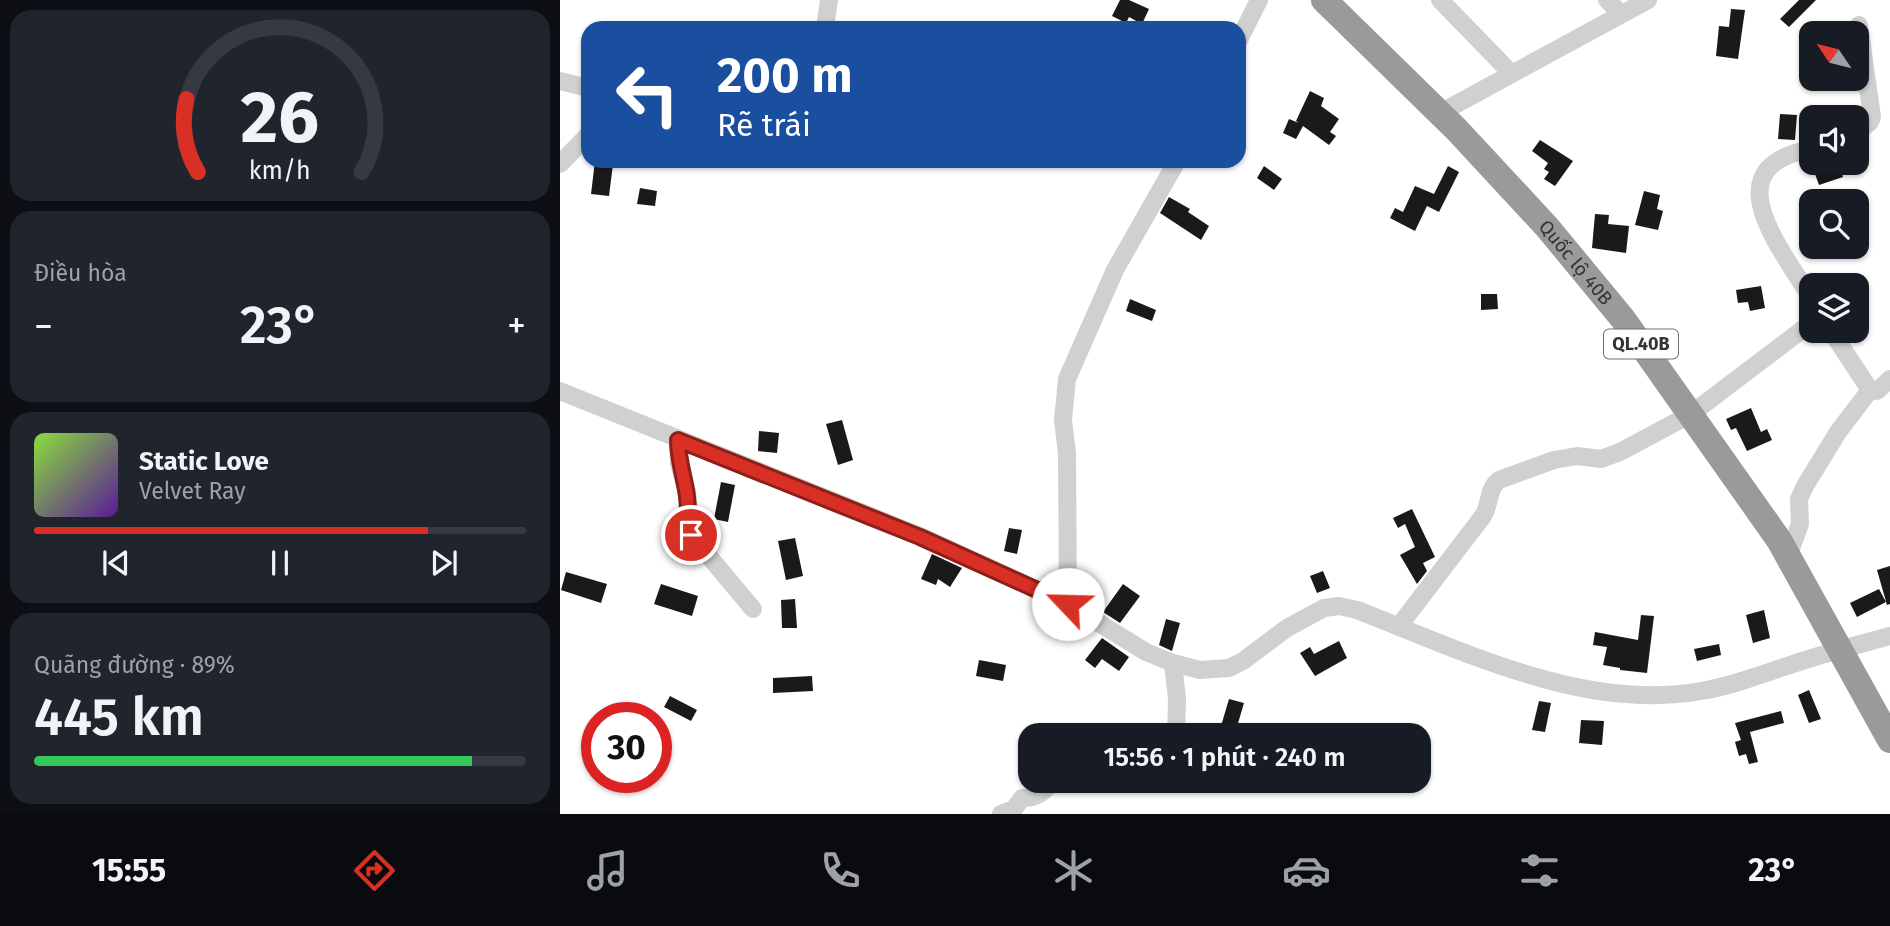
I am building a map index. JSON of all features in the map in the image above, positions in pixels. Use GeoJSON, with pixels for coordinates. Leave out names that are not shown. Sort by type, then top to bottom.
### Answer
{"type":"FeatureCollection","features":[{"type":"Feature","properties":{"kind":"highway","name":"Quốc lộ 40B"},"geometry":{"type":"LineString","coordinates":[[1324,0],[1440,113],[1547,226],[1623,319],[1779,540],[1890,740]]}},
{"type":"Feature","properties":{"kind":"street"},"geometry":{"type":"LineString","coordinates":[[826,21],[829,0]]}},
{"type":"Feature","properties":{"kind":"street"},"geometry":{"type":"LineString","coordinates":[[1246,26],[1259,0]]}},
{"type":"Feature","properties":{"kind":"street"},"geometry":{"type":"LineString","coordinates":[[1440,0],[1513,74]]}},
{"type":"Feature","properties":{"kind":"street"},"geometry":{"type":"LineString","coordinates":[[1607,0],[1621,15]]}},
{"type":"Feature","properties":{"kind":"street"},"geometry":{"type":"LineString","coordinates":[[1440,113],[1648,0]]}},
{"type":"Feature","properties":{"kind":"street"},"geometry":{"type":"LineString","coordinates":[[560,81],[581,86]]}},
{"type":"Feature","properties":{"kind":"street"},"geometry":{"type":"LineString","coordinates":[[1868,91],[1872,117],[1869,123]]}},
{"type":"Feature","properties":{"kind":"street"},"geometry":{"type":"LineString","coordinates":[[560,164],[581,142]]}},
{"type":"Feature","properties":{"kind":"street"},"geometry":{"type":"LineString","coordinates":[[1799,151],[1774,162],[1763,173],[1758,189],[1759,205],[1767,224],[1799,278]]}},
{"type":"Feature","properties":{"kind":"street"},"geometry":{"type":"LineString","coordinates":[[1068,604],[1067,454],[1063,420],[1067,379],[1115,270],[1173,168]]}},
{"type":"Feature","properties":{"kind":"street"},"geometry":{"type":"LineString","coordinates":[[1399,626],[1488,509],[1492,486],[1499,480],[1554,460],[1577,456],[1601,459],[1620,452],[1691,414],[1799,332]]}},
{"type":"Feature","properties":{"kind":"street"},"geometry":{"type":"LineString","coordinates":[[1839,343],[1870,390],[1877,391],[1890,379]]}},
{"type":"Feature","properties":{"kind":"street"},"geometry":{"type":"LineString","coordinates":[[1788,557],[1800,524],[1800,499],[1805,486],[1838,432],[1870,390]]}},
{"type":"Feature","properties":{"kind":"street"},"geometry":{"type":"LineString","coordinates":[[560,391],[920,537],[1068,604],[1138,648],[1173,663],[1200,670],[1229,668],[1287,628],[1324,608],[1339,606],[1357,610],[1545,680],[1646,696],[1701,691],[1735,683],[1838,649],[1890,636]]}},
{"type":"Feature","properties":{"kind":"street"},"geometry":{"type":"LineString","coordinates":[[678,440],[679,463],[687,492],[688,526],[691,535],[753,609]]}},
{"type":"Feature","properties":{"kind":"street"},"geometry":{"type":"LineString","coordinates":[[1173,663],[1176,723]]}},
{"type":"Feature","properties":{"kind":"street"},"geometry":{"type":"LineString","coordinates":[[1002,814],[1014,809],[1022,798],[1041,793]]}},
{"type":"Feature","properties":{"kind":"building"},"geometry":{"type":"Polygon","coordinates":[[[1120,0],[1129,0],[1149,9],[1143,21],[1129,17],[1127,21],[1122,21],[1112,16],[1120,0]]]}},
{"type":"Feature","properties":{"kind":"building"},"geometry":{"type":"Polygon","coordinates":[[[1799,0],[1816,0],[1789,27],[1780,19],[1799,0]]]}},
{"type":"Feature","properties":{"kind":"building"},"geometry":{"type":"Polygon","coordinates":[[[1731,9],[1745,10],[1738,59],[1716,56],[1719,26],[1729,27],[1731,9]]]}},
{"type":"Feature","properties":{"kind":"building"},"geometry":{"type":"Polygon","coordinates":[[[1310,91],[1324,98],[1321,106],[1339,119],[1330,132],[1336,136],[1329,145],[1303,126],[1296,139],[1283,133],[1289,119],[1299,123],[1296,121],[1310,91]]]}},
{"type":"Feature","properties":{"kind":"building"},"geometry":{"type":"Polygon","coordinates":[[[1780,114],[1797,115],[1795,140],[1778,139],[1780,114]]]}},
{"type":"Feature","properties":{"kind":"building"},"geometry":{"type":"Polygon","coordinates":[[[1540,140],[1573,161],[1555,186],[1544,179],[1549,172],[1544,169],[1548,163],[1532,151],[1540,140]]]}},
{"type":"Feature","properties":{"kind":"building"},"geometry":{"type":"Polygon","coordinates":[[[1264,166],[1282,179],[1274,190],[1257,178],[1264,166]]]}},
{"type":"Feature","properties":{"kind":"building"},"geometry":{"type":"Polygon","coordinates":[[[1448,166],[1459,172],[1439,212],[1427,206],[1415,231],[1390,218],[1395,208],[1403,212],[1415,186],[1434,194],[1448,166]]]}},
{"type":"Feature","properties":{"kind":"building"},"geometry":{"type":"Polygon","coordinates":[[[594,168],[612,168],[609,196],[591,194],[594,168]]]}},
{"type":"Feature","properties":{"kind":"building"},"geometry":{"type":"Polygon","coordinates":[[[1815,175],[1842,175],[1843,177],[1819,185],[1815,175]]]}},
{"type":"Feature","properties":{"kind":"building"},"geometry":{"type":"Polygon","coordinates":[[[640,188],[657,191],[655,206],[637,204],[640,188]]]}},
{"type":"Feature","properties":{"kind":"building"},"geometry":{"type":"Polygon","coordinates":[[[1644,191],[1660,195],[1657,209],[1663,211],[1658,230],[1635,225],[1644,191]]]}},
{"type":"Feature","properties":{"kind":"building"},"geometry":{"type":"Polygon","coordinates":[[[1169,197],[1190,209],[1188,212],[1209,226],[1201,240],[1160,213],[1169,197]]]}},
{"type":"Feature","properties":{"kind":"building"},"geometry":{"type":"Polygon","coordinates":[[[1595,214],[1609,215],[1608,224],[1629,226],[1626,253],[1592,248],[1595,214]]]}},
{"type":"Feature","properties":{"kind":"building"},"geometry":{"type":"Polygon","coordinates":[[[1761,286],[1765,308],[1750,311],[1748,302],[1738,303],[1736,290],[1761,286]]]}},
{"type":"Feature","properties":{"kind":"building"},"geometry":{"type":"Polygon","coordinates":[[[1481,294],[1497,294],[1498,309],[1481,310],[1481,294]]]}},
{"type":"Feature","properties":{"kind":"building"},"geometry":{"type":"Polygon","coordinates":[[[1130,299],[1156,310],[1152,321],[1126,311],[1130,299]]]}},
{"type":"Feature","properties":{"kind":"building"},"geometry":{"type":"Polygon","coordinates":[[[1751,408],[1761,432],[1767,429],[1772,440],[1747,451],[1736,428],[1731,430],[1726,419],[1751,408]]]}},
{"type":"Feature","properties":{"kind":"building"},"geometry":{"type":"Polygon","coordinates":[[[842,420],[853,460],[838,465],[826,424],[842,420]]]}},
{"type":"Feature","properties":{"kind":"building"},"geometry":{"type":"Polygon","coordinates":[[[759,431],[779,433],[777,453],[758,451],[759,431]]]}},
{"type":"Feature","properties":{"kind":"building"},"geometry":{"type":"Polygon","coordinates":[[[721,482],[735,485],[728,522],[714,519],[721,482]]]}},
{"type":"Feature","properties":{"kind":"building"},"geometry":{"type":"Polygon","coordinates":[[[1412,509],[1435,557],[1423,563],[1427,571],[1417,584],[1400,555],[1415,547],[1405,524],[1398,528],[1393,518],[1412,509]]]}},
{"type":"Feature","properties":{"kind":"building"},"geometry":{"type":"Polygon","coordinates":[[[1009,528],[1022,530],[1017,554],[1004,551],[1009,528]]]}},
{"type":"Feature","properties":{"kind":"building"},"geometry":{"type":"Polygon","coordinates":[[[795,538],[803,576],[786,580],[778,541],[795,538]]]}},
{"type":"Feature","properties":{"kind":"building"},"geometry":{"type":"Polygon","coordinates":[[[932,554],[962,568],[950,587],[938,579],[936,585],[921,579],[932,554]]]}},
{"type":"Feature","properties":{"kind":"building"},"geometry":{"type":"Polygon","coordinates":[[[1890,566],[1890,604],[1887,605],[1877,570],[1890,566]]]}},
{"type":"Feature","properties":{"kind":"building"},"geometry":{"type":"Polygon","coordinates":[[[1323,571],[1330,588],[1317,593],[1310,576],[1323,571]]]}},
{"type":"Feature","properties":{"kind":"building"},"geometry":{"type":"Polygon","coordinates":[[[566,572],[607,584],[601,603],[561,590],[566,572]]]}},
{"type":"Feature","properties":{"kind":"building"},"geometry":{"type":"Polygon","coordinates":[[[661,584],[698,596],[692,616],[654,604],[661,584]]]}},
{"type":"Feature","properties":{"kind":"building"},"geometry":{"type":"Polygon","coordinates":[[[1123,584],[1140,596],[1120,623],[1103,612],[1123,584]]]}},
{"type":"Feature","properties":{"kind":"building"},"geometry":{"type":"Polygon","coordinates":[[[1879,589],[1886,602],[1857,617],[1850,603],[1879,589]]]}},
{"type":"Feature","properties":{"kind":"building"},"geometry":{"type":"Polygon","coordinates":[[[795,599],[797,628],[782,628],[781,600],[795,599]]]}},
{"type":"Feature","properties":{"kind":"building"},"geometry":{"type":"Polygon","coordinates":[[[1764,610],[1770,638],[1753,643],[1746,615],[1764,610]]]}},
{"type":"Feature","properties":{"kind":"building"},"geometry":{"type":"Polygon","coordinates":[[[1641,615],[1654,616],[1647,673],[1603,665],[1607,647],[1593,645],[1595,632],[1638,640],[1641,615]]]}},
{"type":"Feature","properties":{"kind":"building"},"geometry":{"type":"Polygon","coordinates":[[[1166,619],[1180,623],[1172,651],[1159,645],[1166,619]]]}},
{"type":"Feature","properties":{"kind":"building"},"geometry":{"type":"Polygon","coordinates":[[[1102,638],[1129,657],[1119,671],[1102,659],[1095,668],[1085,660],[1102,638]]]}},
{"type":"Feature","properties":{"kind":"building"},"geometry":{"type":"Polygon","coordinates":[[[1339,641],[1347,658],[1315,676],[1300,653],[1310,647],[1314,654],[1339,641]]]}},
{"type":"Feature","properties":{"kind":"building"},"geometry":{"type":"Polygon","coordinates":[[[1719,644],[1721,655],[1697,661],[1694,649],[1719,644]]]}},
{"type":"Feature","properties":{"kind":"building"},"geometry":{"type":"Polygon","coordinates":[[[979,660],[1006,665],[1003,681],[976,676],[979,660]]]}},
{"type":"Feature","properties":{"kind":"building"},"geometry":{"type":"Polygon","coordinates":[[[812,676],[813,691],[773,693],[773,678],[812,676]]]}},
{"type":"Feature","properties":{"kind":"building"},"geometry":{"type":"Polygon","coordinates":[[[1809,690],[1821,719],[1809,723],[1798,695],[1809,690]]]}},
{"type":"Feature","properties":{"kind":"building"},"geometry":{"type":"Polygon","coordinates":[[[670,696],[697,710],[691,721],[672,711],[672,702],[667,702],[670,696]]]}},
{"type":"Feature","properties":{"kind":"building"},"geometry":{"type":"Polygon","coordinates":[[[1229,699],[1244,703],[1238,723],[1222,723],[1229,699]]]}},
{"type":"Feature","properties":{"kind":"building"},"geometry":{"type":"Polygon","coordinates":[[[1539,701],[1551,703],[1545,732],[1532,730],[1539,701]]]}},
{"type":"Feature","properties":{"kind":"building"},"geometry":{"type":"Polygon","coordinates":[[[1781,711],[1784,723],[1750,732],[1758,762],[1749,764],[1746,754],[1739,756],[1735,742],[1741,740],[1735,723],[1781,711]]]}},
{"type":"Feature","properties":{"kind":"building"},"geometry":{"type":"Polygon","coordinates":[[[1581,720],[1604,721],[1602,745],[1579,743],[1581,720]]]}},
{"type":"Feature","properties":{"kind":"route"},"geometry":{"type":"LineString","coordinates":[[691,535],[688,526],[687,492],[679,463],[678,440],[920,537],[1068,604]]}}]}
